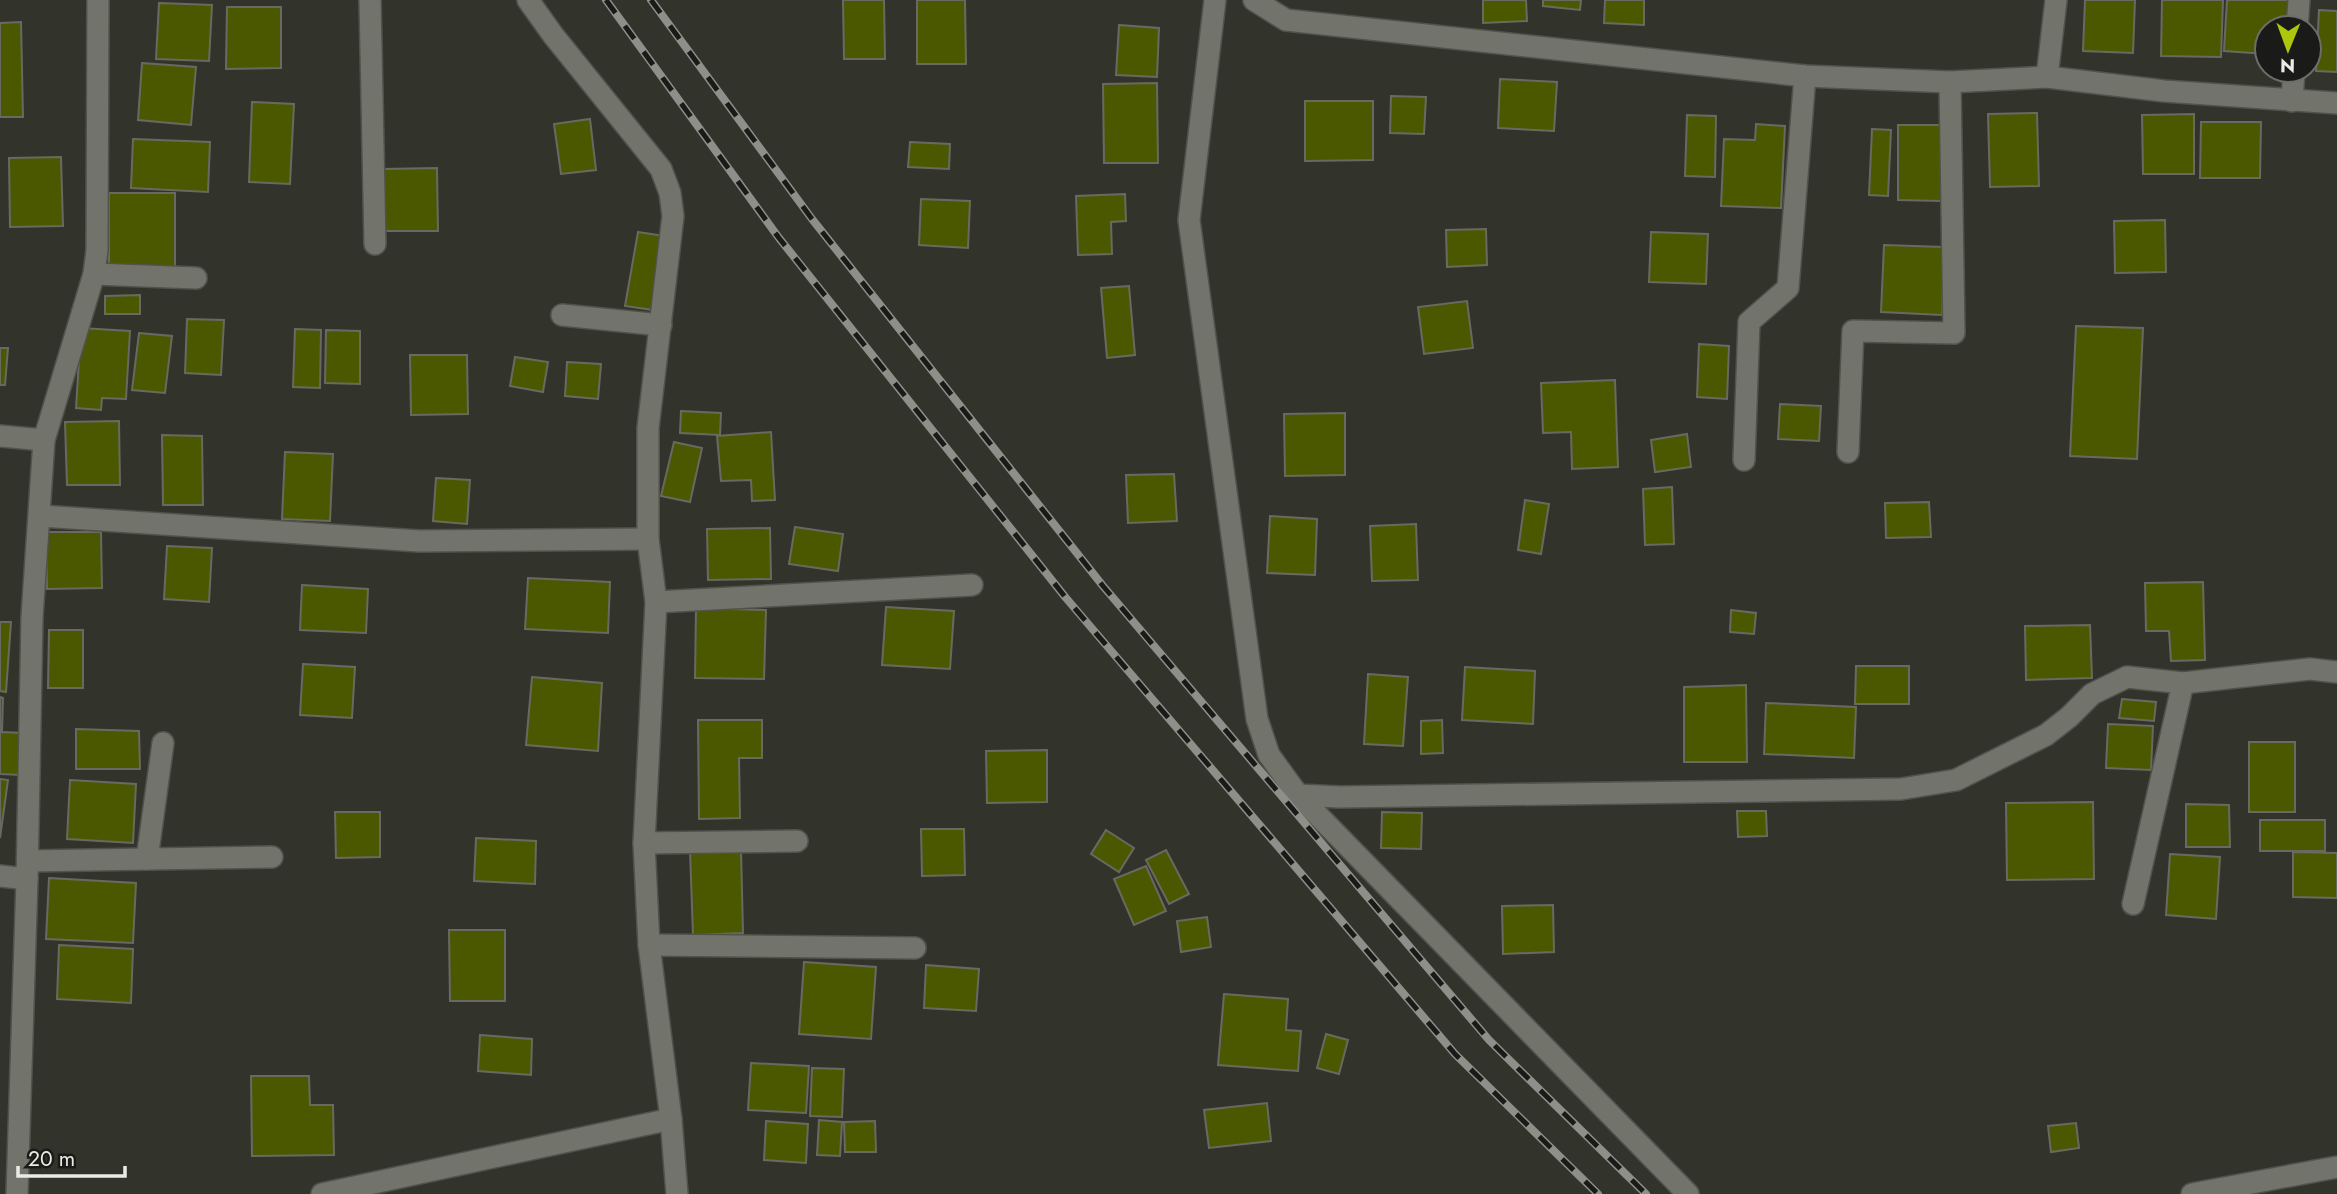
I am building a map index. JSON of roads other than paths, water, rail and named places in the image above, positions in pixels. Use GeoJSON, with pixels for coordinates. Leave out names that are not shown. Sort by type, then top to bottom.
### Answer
{"type":"FeatureCollection","features":[{"type":"Feature","properties":{"kind":"street"},"geometry":{"type":"LineString","coordinates":[[17,1194],[32,617],[41,516],[44,440],[94,274],[97,250],[98,0]]}},
{"type":"Feature","properties":{"kind":"street"},"geometry":{"type":"LineString","coordinates":[[370,0],[375,244]]}},
{"type":"Feature","properties":{"kind":"street"},"geometry":{"type":"LineString","coordinates":[[528,0],[661,169],[670,192],[673,216],[648,428],[648,539],[656,602],[644,843],[649,945],[671,1119],[677,1194]]}},
{"type":"Feature","properties":{"kind":"street"},"geometry":{"type":"LineString","coordinates":[[1215,0],[1189,220],[1257,719],[1269,755],[1298,795],[1688,1194]]}},
{"type":"Feature","properties":{"kind":"street"},"geometry":{"type":"LineString","coordinates":[[1254,0],[1286,20],[1805,76],[1950,82],[2047,77],[2164,91],[2337,103]]}},
{"type":"Feature","properties":{"kind":"street"},"geometry":{"type":"LineString","coordinates":[[2047,77],[2056,0]]}},
{"type":"Feature","properties":{"kind":"street"},"geometry":{"type":"LineString","coordinates":[[1744,460],[1749,322],[1788,289],[1805,76]]}},
{"type":"Feature","properties":{"kind":"street"},"geometry":{"type":"LineString","coordinates":[[1848,453],[1853,331],[1954,333],[1950,82]]}},
{"type":"Feature","properties":{"kind":"street"},"geometry":{"type":"LineString","coordinates":[[2292,101],[2293,84]]}},
{"type":"Feature","properties":{"kind":"street"},"geometry":{"type":"LineString","coordinates":[[94,274],[196,278]]}},
{"type":"Feature","properties":{"kind":"street"},"geometry":{"type":"LineString","coordinates":[[562,315],[661,324]]}},
{"type":"Feature","properties":{"kind":"street"},"geometry":{"type":"LineString","coordinates":[[0,436],[44,440]]}},
{"type":"Feature","properties":{"kind":"street"},"geometry":{"type":"LineString","coordinates":[[41,516],[419,541],[648,539]]}},
{"type":"Feature","properties":{"kind":"street"},"geometry":{"type":"LineString","coordinates":[[656,602],[972,585]]}},
{"type":"Feature","properties":{"kind":"street"},"geometry":{"type":"LineString","coordinates":[[1298,795],[1340,797],[1901,789],[1956,780],[2046,735],[2092,694],[2127,677],[2183,683],[2310,669],[2337,672]]}},
{"type":"Feature","properties":{"kind":"street"},"geometry":{"type":"LineString","coordinates":[[2133,904],[2183,683]]}},
{"type":"Feature","properties":{"kind":"street"},"geometry":{"type":"LineString","coordinates":[[147,859],[163,743]]}},
{"type":"Feature","properties":{"kind":"street"},"geometry":{"type":"LineString","coordinates":[[644,843],[797,841]]}},
{"type":"Feature","properties":{"kind":"street"},"geometry":{"type":"LineString","coordinates":[[0,876],[27,870],[147,859],[272,858]]}},
{"type":"Feature","properties":{"kind":"street"},"geometry":{"type":"LineString","coordinates":[[649,945],[915,948]]}},
{"type":"Feature","properties":{"kind":"street"},"geometry":{"type":"LineString","coordinates":[[322,1194],[671,1119]]}},
{"type":"Feature","properties":{"kind":"street"},"geometry":{"type":"LineString","coordinates":[[2192,1194],[2337,1167]]}},
{"type":"Feature","properties":{"kind":"railway"},"geometry":{"type":"LineString","coordinates":[[606,0],[779,238],[1066,598],[1455,1054],[1598,1194]]}},
{"type":"Feature","properties":{"kind":"railway"},"geometry":{"type":"LineString","coordinates":[[651,0],[812,219],[1103,586],[1489,1040],[1646,1194]]}}]}
